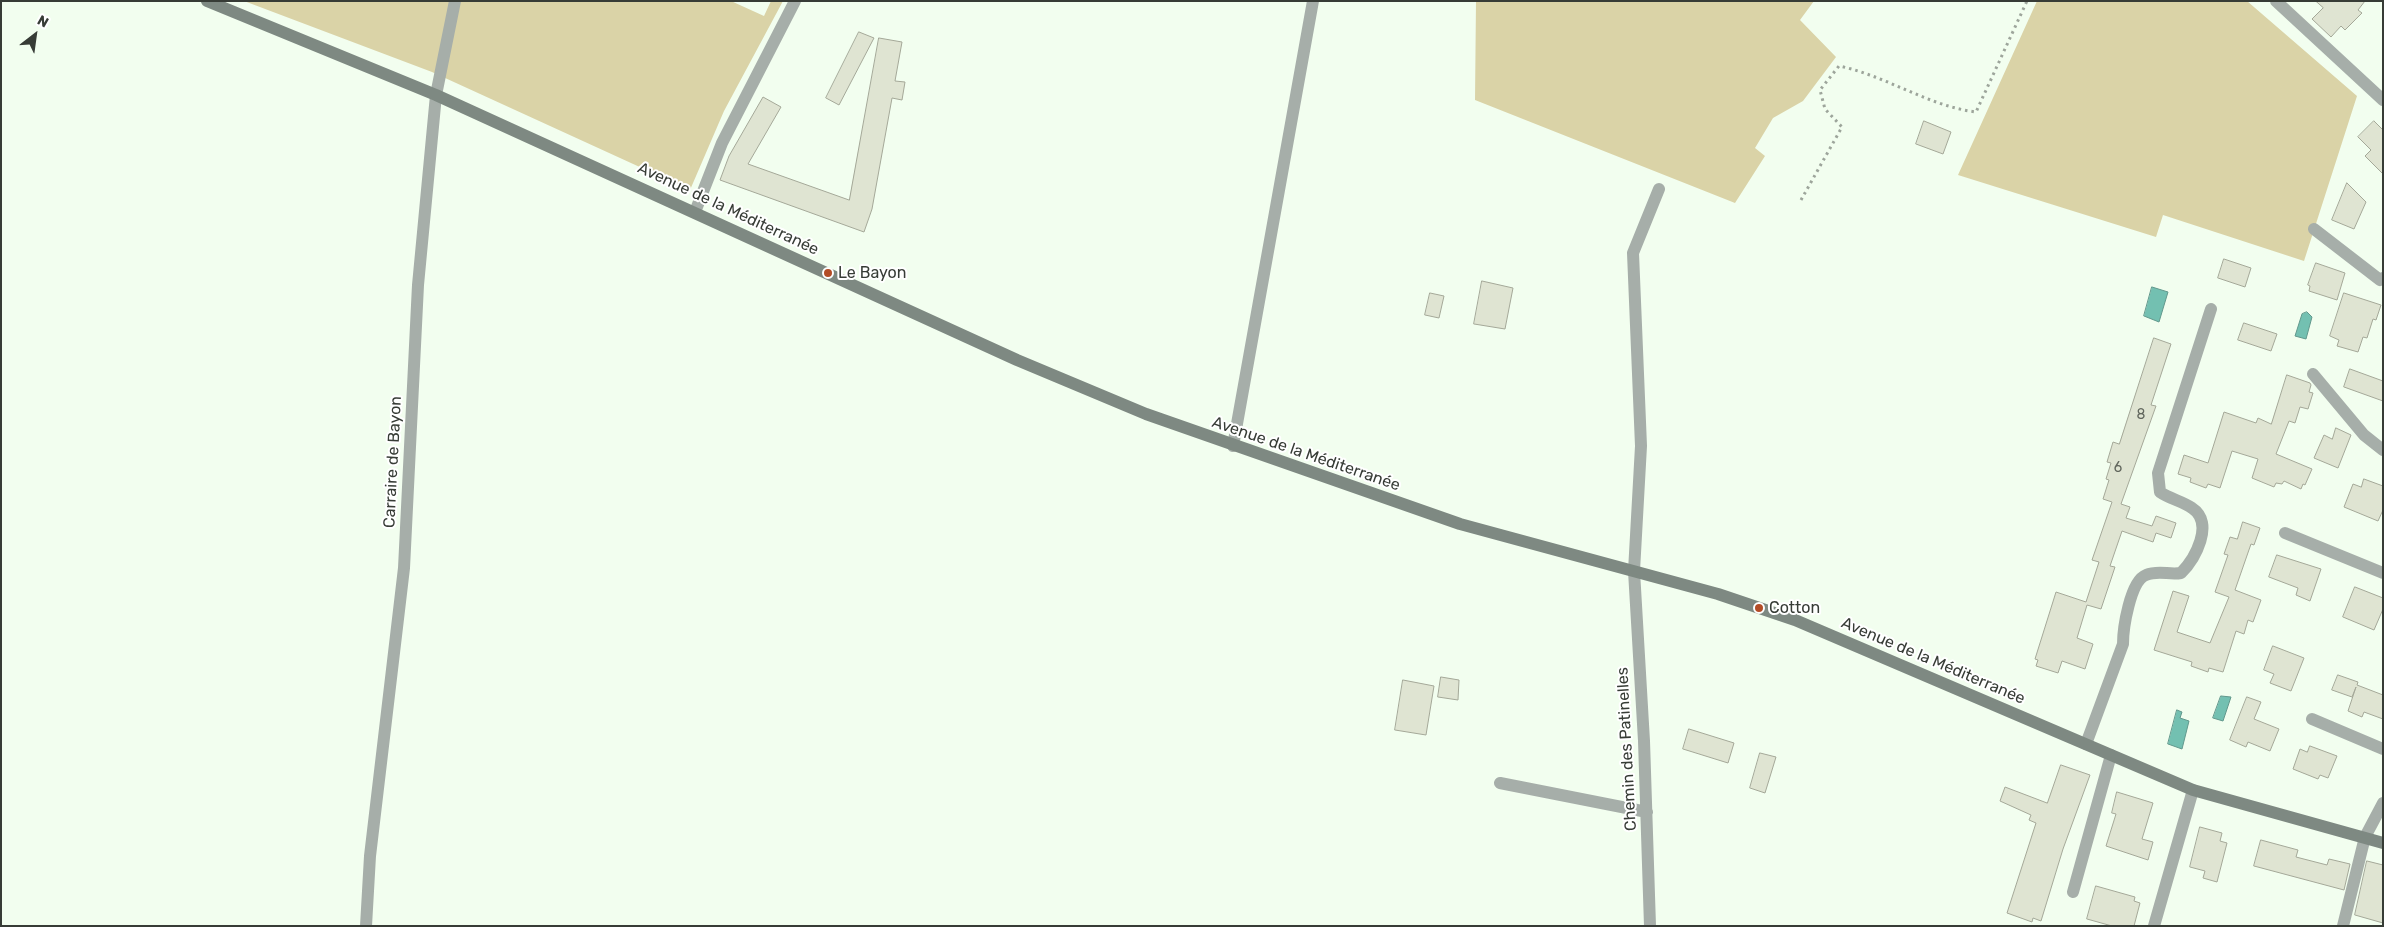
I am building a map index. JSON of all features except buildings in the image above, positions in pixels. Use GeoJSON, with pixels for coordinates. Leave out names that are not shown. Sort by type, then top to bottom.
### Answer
{"type":"FeatureCollection","features":[{"type":"Feature","properties":{"kind":"main road","name":"Avenue de la Méditerranée"},"geometry":{"type":"LineString","coordinates":[[196,1],[247,17]]}},
{"type":"Feature","properties":{"kind":"main road","name":"Avenue de la Méditerranée"},"geometry":{"type":"LineString","coordinates":[[207,1],[436,95],[1017,360],[1146,414],[1460,524],[1718,594],[1795,620],[2193,790],[2383,843]]}},
{"type":"Feature","properties":{"kind":"street","name":"Carraire de Bayon"},"geometry":{"type":"LineString","coordinates":[[366,926],[373,827],[404,568],[418,285],[436,95],[455,1]]}},
{"type":"Feature","properties":{"kind":"street"},"geometry":{"type":"LineString","coordinates":[[695,212],[722,143],[795,1]]}},
{"type":"Feature","properties":{"kind":"street"},"geometry":{"type":"LineString","coordinates":[[1233,446],[1313,1]]}},
{"type":"Feature","properties":{"kind":"street"},"geometry":{"type":"LineString","coordinates":[[2276,1],[2383,100]]}},
{"type":"Feature","properties":{"kind":"street","name":"Chemin des Patinelles"},"geometry":{"type":"LineString","coordinates":[[1650,926],[1647,812],[1634,571],[1641,446],[1633,253],[1659,190]]}},
{"type":"Feature","properties":{"kind":"street"},"geometry":{"type":"LineString","coordinates":[[2314,229],[2380,280],[2383,278]]}},
{"type":"Feature","properties":{"kind":"street"},"geometry":{"type":"LineString","coordinates":[[2086,744],[2123,644],[2123,628],[2136,583],[2143,576],[2152,572],[2181,573],[2193,557],[2201,537],[2203,523],[2194,509],[2160,492],[2158,473],[2211,309]]}},
{"type":"Feature","properties":{"kind":"street"},"geometry":{"type":"LineString","coordinates":[[2313,374],[2364,435],[2383,450]]}},
{"type":"Feature","properties":{"kind":"street"},"geometry":{"type":"LineString","coordinates":[[2286,533],[2383,573]]}},
{"type":"Feature","properties":{"kind":"street"},"geometry":{"type":"LineString","coordinates":[[2312,719],[2383,749]]}},
{"type":"Feature","properties":{"kind":"street"},"geometry":{"type":"LineString","coordinates":[[2073,892],[2112,755]]}},
{"type":"Feature","properties":{"kind":"street"},"geometry":{"type":"LineString","coordinates":[[1500,783],[1647,812]]}},
{"type":"Feature","properties":{"kind":"street"},"geometry":{"type":"LineString","coordinates":[[2154,926],[2193,790]]}},
{"type":"Feature","properties":{"kind":"street"},"geometry":{"type":"LineString","coordinates":[[2343,926],[2365,837],[2383,803]]}},
{"type":"Feature","properties":{"kind":"path"},"geometry":{"type":"LineString","coordinates":[[1801,200],[1842,127],[1825,109],[1820,90],[1839,66],[1864,71],[1953,109],[1976,112],[2027,1]]}},
{"type":"Feature","properties":{"kind":"shaded area"},"geometry":{"type":"Polygon","coordinates":[[[244,1],[731,1],[764,16],[771,1],[783,1],[724,111],[690,190],[432,72],[244,1]]]}},
{"type":"Feature","properties":{"kind":"shaded area"},"geometry":{"type":"Polygon","coordinates":[[[1476,1],[1814,1],[1800,20],[1836,57],[1803,101],[1773,118],[1755,148],[1765,156],[1735,203],[1475,100],[1476,1]]]}},
{"type":"Feature","properties":{"kind":"shaded area"},"geometry":{"type":"Polygon","coordinates":[[[2037,1],[2247,1],[2357,96],[2304,261],[2163,215],[2156,237],[1958,175],[2037,1]]]}},
{"type":"Feature","properties":{"kind":"water"},"geometry":{"type":"Polygon","coordinates":[[[2152,287],[2168,292],[2159,322],[2144,316],[2152,287]]]}},
{"type":"Feature","properties":{"kind":"water"},"geometry":{"type":"Polygon","coordinates":[[[2307,312],[2312,317],[2306,339],[2295,336],[2302,314],[2307,312]]]}},
{"type":"Feature","properties":{"kind":"water"},"geometry":{"type":"Polygon","coordinates":[[[2221,696],[2231,697],[2223,721],[2213,718],[2221,696]]]}},
{"type":"Feature","properties":{"kind":"water"},"geometry":{"type":"Polygon","coordinates":[[[2177,710],[2182,712],[2180,718],[2189,721],[2182,749],[2168,744],[2177,710]]]}},
{"type":"Feature","properties":{"kind":"place","name":"Le Bayon"},"geometry":{"type":"Point","coordinates":[828,273]}},
{"type":"Feature","properties":{"kind":"place","name":"Cotton"},"geometry":{"type":"Point","coordinates":[1759,608]}}]}
